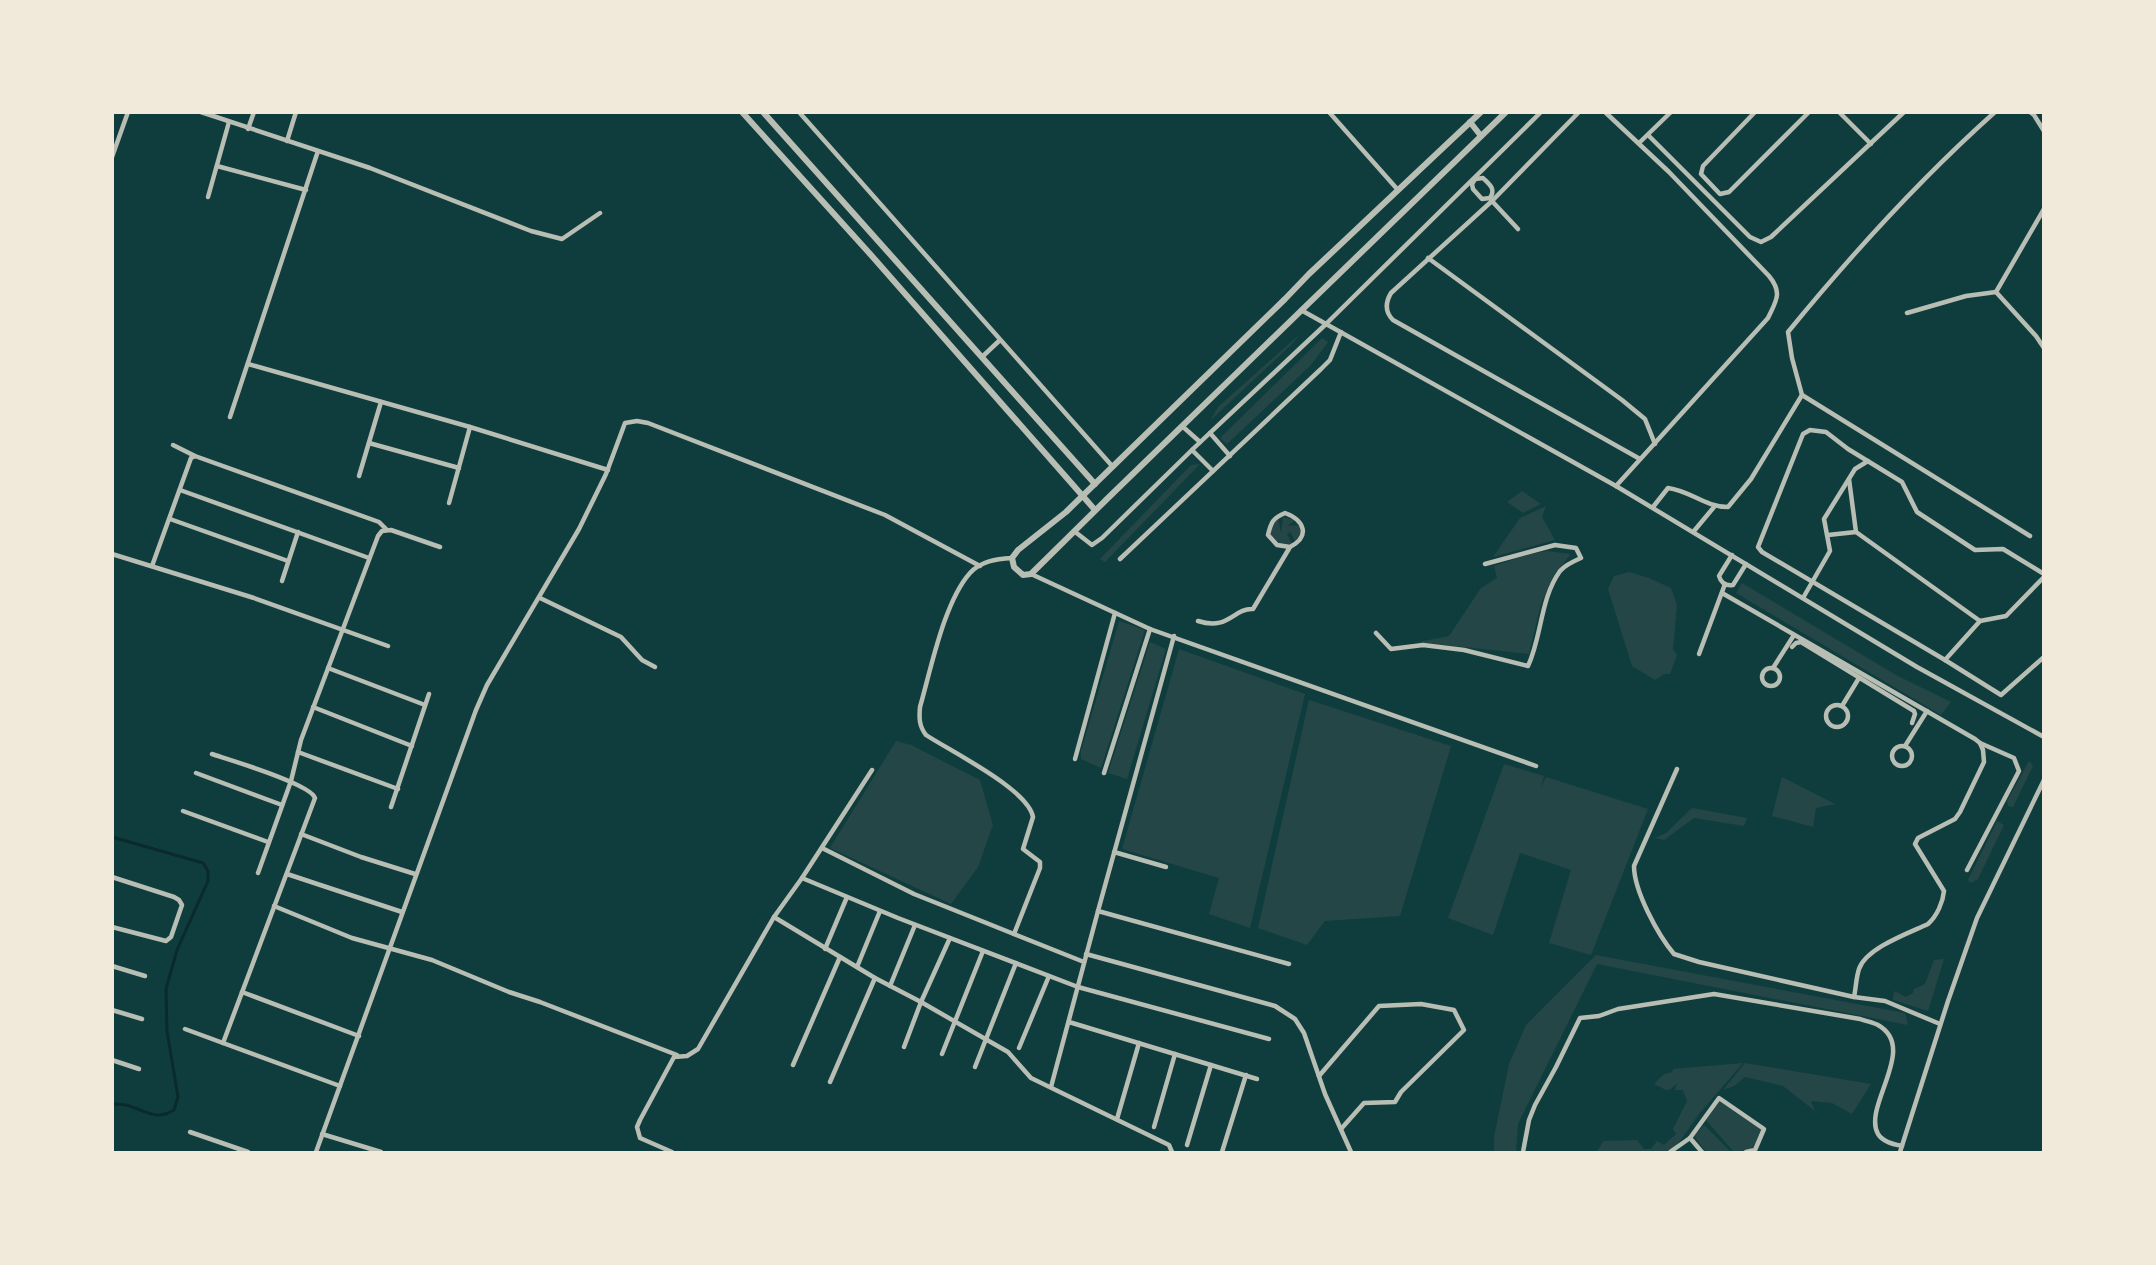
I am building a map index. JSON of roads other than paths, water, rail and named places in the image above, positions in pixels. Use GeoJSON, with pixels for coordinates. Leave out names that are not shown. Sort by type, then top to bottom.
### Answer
{"type":"FeatureCollection","features":[{"type":"Feature","properties":{"kind":"street"},"geometry":{"type":"LineString","coordinates":[[112,157],[128,112]]}},
{"type":"Feature","properties":{"kind":"street"},"geometry":{"type":"LineString","coordinates":[[201,112],[370,168],[531,231],[562,239],[600,213]]}},
{"type":"Feature","properties":{"kind":"street"},"geometry":{"type":"LineString","coordinates":[[248,129],[254,112]]}},
{"type":"Feature","properties":{"kind":"street"},"geometry":{"type":"LineString","coordinates":[[287,141],[296,112]]}},
{"type":"Feature","properties":{"kind":"street"},"geometry":{"type":"LineString","coordinates":[[742,112],[1095,510]]}},
{"type":"Feature","properties":{"kind":"street"},"geometry":{"type":"LineString","coordinates":[[763,112],[1095,484]]}},
{"type":"Feature","properties":{"kind":"street"},"geometry":{"type":"LineString","coordinates":[[799,112],[1113,466]]}},
{"type":"Feature","properties":{"kind":"street"},"geometry":{"type":"LineString","coordinates":[[1329,112],[1398,190]]}},
{"type":"Feature","properties":{"kind":"street"},"geometry":{"type":"LineString","coordinates":[[1481,112],[1309,274],[1083,496],[1018,550],[1012,558],[1014,567],[1023,575],[1031,574],[1150,629],[1536,766]]}},
{"type":"Feature","properties":{"kind":"street"},"geometry":{"type":"LineString","coordinates":[[1031,574],[1506,112]]}},
{"type":"Feature","properties":{"kind":"street"},"geometry":{"type":"LineString","coordinates":[[1074,531],[1088,544],[1095,544],[1326,324],[1540,112]]}},
{"type":"Feature","properties":{"kind":"street"},"geometry":{"type":"LineString","coordinates":[[1579,112],[1391,294],[1386,309],[1393,320],[1640,459]]}},
{"type":"Feature","properties":{"kind":"street"},"geometry":{"type":"LineString","coordinates":[[1605,112],[1639,143],[1769,276],[1776,285],[1778,294],[1768,318],[1616,486]]}},
{"type":"Feature","properties":{"kind":"street"},"geometry":{"type":"LineString","coordinates":[[1639,143],[1671,112]]}},
{"type":"Feature","properties":{"kind":"street"},"geometry":{"type":"LineString","coordinates":[[1755,112],[1703,166],[1701,174],[1720,194],[1729,192],[1809,112]]}},
{"type":"Feature","properties":{"kind":"street"},"geometry":{"type":"LineString","coordinates":[[1839,112],[1871,144]]}},
{"type":"Feature","properties":{"kind":"street"},"geometry":{"type":"LineString","coordinates":[[1648,135],[1750,237],[1761,242],[1771,237],[1904,112]]}},
{"type":"Feature","properties":{"kind":"street"},"geometry":{"type":"LineString","coordinates":[[1995,112],[1958,145],[1856,253],[1788,332],[1802,395],[2030,536]]}},
{"type":"Feature","properties":{"kind":"street"},"geometry":{"type":"LineString","coordinates":[[2030,112],[2043,131]]}},
{"type":"Feature","properties":{"kind":"street"},"geometry":{"type":"LineString","coordinates":[[208,196],[229,122]]}},
{"type":"Feature","properties":{"kind":"street"},"geometry":{"type":"LineString","coordinates":[[1470,122],[1481,136]]}},
{"type":"Feature","properties":{"kind":"street"},"geometry":{"type":"LineString","coordinates":[[230,417],[318,151]]}},
{"type":"Feature","properties":{"kind":"street"},"geometry":{"type":"LineString","coordinates":[[217,166],[306,190]]}},
{"type":"Feature","properties":{"kind":"street"},"geometry":{"type":"LineString","coordinates":[[1474,178],[1473,189],[1482,199],[1491,199],[1518,229]]}},
{"type":"Feature","properties":{"kind":"street"},"geometry":{"type":"LineString","coordinates":[[1474,178],[1483,178],[1492,187],[1491,199]]}},
{"type":"Feature","properties":{"kind":"street"},"geometry":{"type":"LineString","coordinates":[[1996,292],[2043,209]]}},
{"type":"Feature","properties":{"kind":"street"},"geometry":{"type":"LineString","coordinates":[[1428,258],[1622,400],[1645,419],[1655,444]]}},
{"type":"Feature","properties":{"kind":"street"},"geometry":{"type":"LineString","coordinates":[[1907,313],[1966,296],[1996,292]]}},
{"type":"Feature","properties":{"kind":"street"},"geometry":{"type":"LineString","coordinates":[[1996,292],[2036,336],[2043,348]]}},
{"type":"Feature","properties":{"kind":"street"},"geometry":{"type":"LineString","coordinates":[[1301,310],[1653,507],[1917,667],[2043,737]]}},
{"type":"Feature","properties":{"kind":"street"},"geometry":{"type":"LineString","coordinates":[[1120,559],[1330,360],[1341,332]]}},
{"type":"Feature","properties":{"kind":"street"},"geometry":{"type":"LineString","coordinates":[[982,357],[1000,340]]}},
{"type":"Feature","properties":{"kind":"street"},"geometry":{"type":"LineString","coordinates":[[248,364],[470,427],[608,470]]}},
{"type":"Feature","properties":{"kind":"street"},"geometry":{"type":"LineString","coordinates":[[1653,507],[1668,488],[1681,490],[1714,507],[1728,507],[1751,479],[1802,395]]}},
{"type":"Feature","properties":{"kind":"street"},"geometry":{"type":"LineString","coordinates":[[359,476],[381,402]]}},
{"type":"Feature","properties":{"kind":"street"},"geometry":{"type":"LineString","coordinates":[[316,1152],[476,710],[487,685],[579,529],[608,470],[625,423],[637,420],[648,423],[885,515],[980,566]]}},
{"type":"Feature","properties":{"kind":"street"},"geometry":{"type":"LineString","coordinates":[[1182,426],[1200,442]]}},
{"type":"Feature","properties":{"kind":"street"},"geometry":{"type":"LineString","coordinates":[[449,503],[470,427]]}},
{"type":"Feature","properties":{"kind":"street"},"geometry":{"type":"LineString","coordinates":[[1945,660],[1980,621],[2006,616],[2043,576],[2003,549],[1975,550],[1917,512],[1902,482],[1848,449],[1827,432],[1810,430],[1803,434],[1758,547],[1762,552],[2001,695],[2043,657]]}},
{"type":"Feature","properties":{"kind":"street"},"geometry":{"type":"LineString","coordinates":[[1210,433],[1230,456]]}},
{"type":"Feature","properties":{"kind":"street"},"geometry":{"type":"LineString","coordinates":[[369,443],[459,468]]}},
{"type":"Feature","properties":{"kind":"street"},"geometry":{"type":"LineString","coordinates":[[173,445],[195,456],[379,522],[386,529],[440,547]]}},
{"type":"Feature","properties":{"kind":"street"},"geometry":{"type":"LineString","coordinates":[[1192,450],[1214,471]]}},
{"type":"Feature","properties":{"kind":"street"},"geometry":{"type":"LineString","coordinates":[[152,566],[191,458],[195,456]]}},
{"type":"Feature","properties":{"kind":"street"},"geometry":{"type":"LineString","coordinates":[[1803,598],[1830,551],[1824,519],[1855,469],[1868,461]]}},
{"type":"Feature","properties":{"kind":"street"},"geometry":{"type":"LineString","coordinates":[[1849,479],[1856,532]]}},
{"type":"Feature","properties":{"kind":"street"},"geometry":{"type":"LineString","coordinates":[[180,490],[369,558]]}},
{"type":"Feature","properties":{"kind":"street"},"geometry":{"type":"LineString","coordinates":[[1694,531],[1714,507]]}},
{"type":"Feature","properties":{"kind":"street"},"geometry":{"type":"LineString","coordinates":[[1198,621],[1216,625],[1231,620],[1246,609],[1253,609],[1290,547],[1298,543],[1303,535],[1301,524],[1294,516],[1285,513],[1271,522],[1268,534],[1277,545],[1290,547]]}},
{"type":"Feature","properties":{"kind":"street"},"geometry":{"type":"LineString","coordinates":[[170,519],[288,561]]}},
{"type":"Feature","properties":{"kind":"street"},"geometry":{"type":"LineString","coordinates":[[258,873],[291,781],[298,752],[327,668],[378,536],[386,529]]}},
{"type":"Feature","properties":{"kind":"street"},"geometry":{"type":"LineString","coordinates":[[282,581],[298,532]]}},
{"type":"Feature","properties":{"kind":"street"},"geometry":{"type":"LineString","coordinates":[[1828,535],[1856,532],[1980,621]]}},
{"type":"Feature","properties":{"kind":"street"},"geometry":{"type":"LineString","coordinates":[[1376,633],[1391,649],[1433,646],[1464,650],[1528,666],[1535,651],[1544,605],[1561,569],[1581,558],[1576,548],[1555,545],[1485,564]]}},
{"type":"Feature","properties":{"kind":"street"},"geometry":{"type":"LineString","coordinates":[[112,554],[254,598],[388,646]]}},
{"type":"Feature","properties":{"kind":"street"},"geometry":{"type":"LineString","coordinates":[[1732,555],[1719,576],[1728,586],[1735,584],[1746,564]]}},
{"type":"Feature","properties":{"kind":"street"},"geometry":{"type":"LineString","coordinates":[[1012,558],[994,559],[980,566],[970,573],[958,591],[923,696],[919,718],[921,728],[926,735],[991,774],[1032,811],[1034,817],[1023,849],[1037,858],[1040,868],[1014,934]]}},
{"type":"Feature","properties":{"kind":"street"},"geometry":{"type":"LineString","coordinates":[[1699,654],[1725,584]]}},
{"type":"Feature","properties":{"kind":"street"},"geometry":{"type":"LineString","coordinates":[[1722,593],[1794,634],[1914,711],[1912,723]]}},
{"type":"Feature","properties":{"kind":"street"},"geometry":{"type":"LineString","coordinates":[[540,598],[621,637],[642,660],[655,667]]}},
{"type":"Feature","properties":{"kind":"street"},"geometry":{"type":"LineString","coordinates":[[1075,759],[1115,613]]}},
{"type":"Feature","properties":{"kind":"street"},"geometry":{"type":"LineString","coordinates":[[1104,773],[1150,629]]}},
{"type":"Feature","properties":{"kind":"street"},"geometry":{"type":"LineString","coordinates":[[1773,668],[1794,634]]}},
{"type":"Feature","properties":{"kind":"street"},"geometry":{"type":"LineString","coordinates":[[1051,1087],[1174,636]]}},
{"type":"Feature","properties":{"kind":"street"},"geometry":{"type":"LineString","coordinates":[[1792,648],[1796,643],[1801,642],[1927,711],[1980,743],[2014,758],[2019,771],[1967,870]]}},
{"type":"Feature","properties":{"kind":"street"},"geometry":{"type":"LineString","coordinates":[[327,668],[425,705]]}},
{"type":"Feature","properties":{"kind":"street"},"geometry":{"type":"LineString","coordinates":[[1767,668],[1773,668],[1779,672],[1780,678],[1778,683],[1770,687],[1762,681],[1761,675],[1767,668]]}},
{"type":"Feature","properties":{"kind":"street"},"geometry":{"type":"LineString","coordinates":[[1842,706],[1861,676]]}},
{"type":"Feature","properties":{"kind":"street"},"geometry":{"type":"LineString","coordinates":[[391,807],[429,694]]}},
{"type":"Feature","properties":{"kind":"street"},"geometry":{"type":"LineString","coordinates":[[1835,705],[1842,706],[1847,712],[1847,719],[1840,726],[1833,726],[1826,718],[1827,712],[1835,705]]}},
{"type":"Feature","properties":{"kind":"street"},"geometry":{"type":"LineString","coordinates":[[313,707],[412,746]]}},
{"type":"Feature","properties":{"kind":"street"},"geometry":{"type":"LineString","coordinates":[[1905,746],[1911,751],[1912,757],[1909,763],[1900,766],[1892,760],[1892,753],[1896,748],[1905,746],[1927,711]]}},
{"type":"Feature","properties":{"kind":"street"},"geometry":{"type":"LineString","coordinates":[[1854,997],[1859,969],[1864,960],[1874,950],[1928,924],[1944,897],[1944,891],[1915,844],[1918,838],[1955,819],[1984,762],[1980,743]]}},
{"type":"Feature","properties":{"kind":"street"},"geometry":{"type":"LineString","coordinates":[[298,752],[398,789]]}},
{"type":"Feature","properties":{"kind":"street"},"geometry":{"type":"LineString","coordinates":[[212,754],[291,781],[315,795],[314,804],[273,906],[223,1043]]}},
{"type":"Feature","properties":{"kind":"street"},"geometry":{"type":"LineString","coordinates":[[1677,769],[1634,866],[1634,878],[1638,891],[1674,954],[1854,997],[1885,1001],[1940,1024]]}},
{"type":"Feature","properties":{"kind":"street"},"geometry":{"type":"LineString","coordinates":[[273,906],[325,929],[432,960],[509,992],[677,1055],[687,1056],[698,1049],[774,917],[872,770]]}},
{"type":"Feature","properties":{"kind":"street"},"geometry":{"type":"LineString","coordinates":[[196,773],[282,805]]}},
{"type":"Feature","properties":{"kind":"street"},"geometry":{"type":"LineString","coordinates":[[1900,1152],[1940,1024],[1977,918],[2043,780]]}},
{"type":"Feature","properties":{"kind":"street"},"geometry":{"type":"LineString","coordinates":[[183,811],[268,842]]}},
{"type":"Feature","properties":{"kind":"street"},"geometry":{"type":"LineString","coordinates":[[301,834],[361,857],[416,874]]}},
{"type":"Feature","properties":{"kind":"street"},"geometry":{"type":"LineString","coordinates":[[822,848],[914,894],[1084,962]]}},
{"type":"Feature","properties":{"kind":"street"},"geometry":{"type":"LineString","coordinates":[[1114,852],[1166,867]]}},
{"type":"Feature","properties":{"kind":"street"},"geometry":{"type":"LineString","coordinates":[[286,874],[402,912]]}},
{"type":"Feature","properties":{"kind":"street"},"geometry":{"type":"LineString","coordinates":[[112,877],[174,897],[182,905],[171,937],[166,941],[112,927]]}},
{"type":"Feature","properties":{"kind":"street"},"geometry":{"type":"LineString","coordinates":[[802,878],[915,925],[1078,987],[1269,1039]]}},
{"type":"Feature","properties":{"kind":"street"},"geometry":{"type":"LineString","coordinates":[[825,949],[847,897]]}},
{"type":"Feature","properties":{"kind":"street"},"geometry":{"type":"LineString","coordinates":[[857,967],[880,911]]}},
{"type":"Feature","properties":{"kind":"street"},"geometry":{"type":"LineString","coordinates":[[1098,911],[1289,964]]}},
{"type":"Feature","properties":{"kind":"street"},"geometry":{"type":"LineString","coordinates":[[774,917],[875,978],[1008,1052],[1031,1078],[1169,1145],[1172,1152]]}},
{"type":"Feature","properties":{"kind":"street"},"geometry":{"type":"LineString","coordinates":[[891,986],[915,925]]}},
{"type":"Feature","properties":{"kind":"street"},"geometry":{"type":"LineString","coordinates":[[904,1047],[921,1002],[950,938]]}},
{"type":"Feature","properties":{"kind":"street"},"geometry":{"type":"LineString","coordinates":[[942,1054],[983,951]]}},
{"type":"Feature","properties":{"kind":"street"},"geometry":{"type":"LineString","coordinates":[[1086,954],[1275,1006],[1285,1011],[1295,1019],[1304,1033],[1319,1076],[1351,1152]]}},
{"type":"Feature","properties":{"kind":"street"},"geometry":{"type":"LineString","coordinates":[[793,1065],[840,957]]}},
{"type":"Feature","properties":{"kind":"street"},"geometry":{"type":"LineString","coordinates":[[975,1067],[1016,963]]}},
{"type":"Feature","properties":{"kind":"street"},"geometry":{"type":"LineString","coordinates":[[112,966],[145,976]]}},
{"type":"Feature","properties":{"kind":"street"},"geometry":{"type":"LineString","coordinates":[[1019,1048],[1049,976]]}},
{"type":"Feature","properties":{"kind":"street"},"geometry":{"type":"LineString","coordinates":[[831,1082],[875,978]]}},
{"type":"Feature","properties":{"kind":"street"},"geometry":{"type":"LineString","coordinates":[[242,992],[359,1036]]}},
{"type":"Feature","properties":{"kind":"street"},"geometry":{"type":"LineString","coordinates":[[1523,1152],[1529,1120],[1535,1105],[1580,1018],[1599,1016],[1618,1009],[1714,994],[1860,1019],[1878,1025],[1887,1033],[1893,1045],[1893,1058],[1875,1121],[1878,1133],[1887,1142],[1902,1146]]}},
{"type":"Feature","properties":{"kind":"street"},"geometry":{"type":"LineString","coordinates":[[1319,1076],[1379,1006],[1421,1004],[1454,1010],[1464,1030],[1401,1092],[1395,1102],[1364,1103],[1341,1129]]}},
{"type":"Feature","properties":{"kind":"street"},"geometry":{"type":"LineString","coordinates":[[112,1010],[142,1019]]}},
{"type":"Feature","properties":{"kind":"street"},"geometry":{"type":"LineString","coordinates":[[1069,1022],[1257,1078]]}},
{"type":"Feature","properties":{"kind":"street"},"geometry":{"type":"LineString","coordinates":[[185,1029],[340,1086]]}},
{"type":"Feature","properties":{"kind":"street"},"geometry":{"type":"LineString","coordinates":[[1117,1119],[1139,1043]]}},
{"type":"Feature","properties":{"kind":"street"},"geometry":{"type":"LineString","coordinates":[[1154,1127],[1175,1054]]}},
{"type":"Feature","properties":{"kind":"street"},"geometry":{"type":"LineString","coordinates":[[672,1152],[640,1138],[637,1127],[677,1055]]}},
{"type":"Feature","properties":{"kind":"street"},"geometry":{"type":"LineString","coordinates":[[112,1060],[139,1068]]}},
{"type":"Feature","properties":{"kind":"street"},"geometry":{"type":"LineString","coordinates":[[1187,1145],[1211,1065]]}},
{"type":"Feature","properties":{"kind":"street"},"geometry":{"type":"LineString","coordinates":[[1222,1152],[1246,1075]]}},
{"type":"Feature","properties":{"kind":"street"},"geometry":{"type":"LineString","coordinates":[[1670,1152],[1690,1138],[1719,1098],[1764,1129],[1755,1150],[1746,1152]]}},
{"type":"Feature","properties":{"kind":"street"},"geometry":{"type":"LineString","coordinates":[[190,1132],[248,1152]]}},
{"type":"Feature","properties":{"kind":"street"},"geometry":{"type":"LineString","coordinates":[[322,1134],[381,1152]]}},
{"type":"Feature","properties":{"kind":"street"},"geometry":{"type":"LineString","coordinates":[[1690,1138],[1702,1152]]}},
{"type":"Feature","properties":{"kind":"waterway"},"geometry":{"type":"LineString","coordinates":[[112,837],[203,863],[208,871],[208,881],[177,950],[166,989],[167,1031],[178,1097],[174,1110],[158,1115],[127,1105],[112,1104]]}}]}
